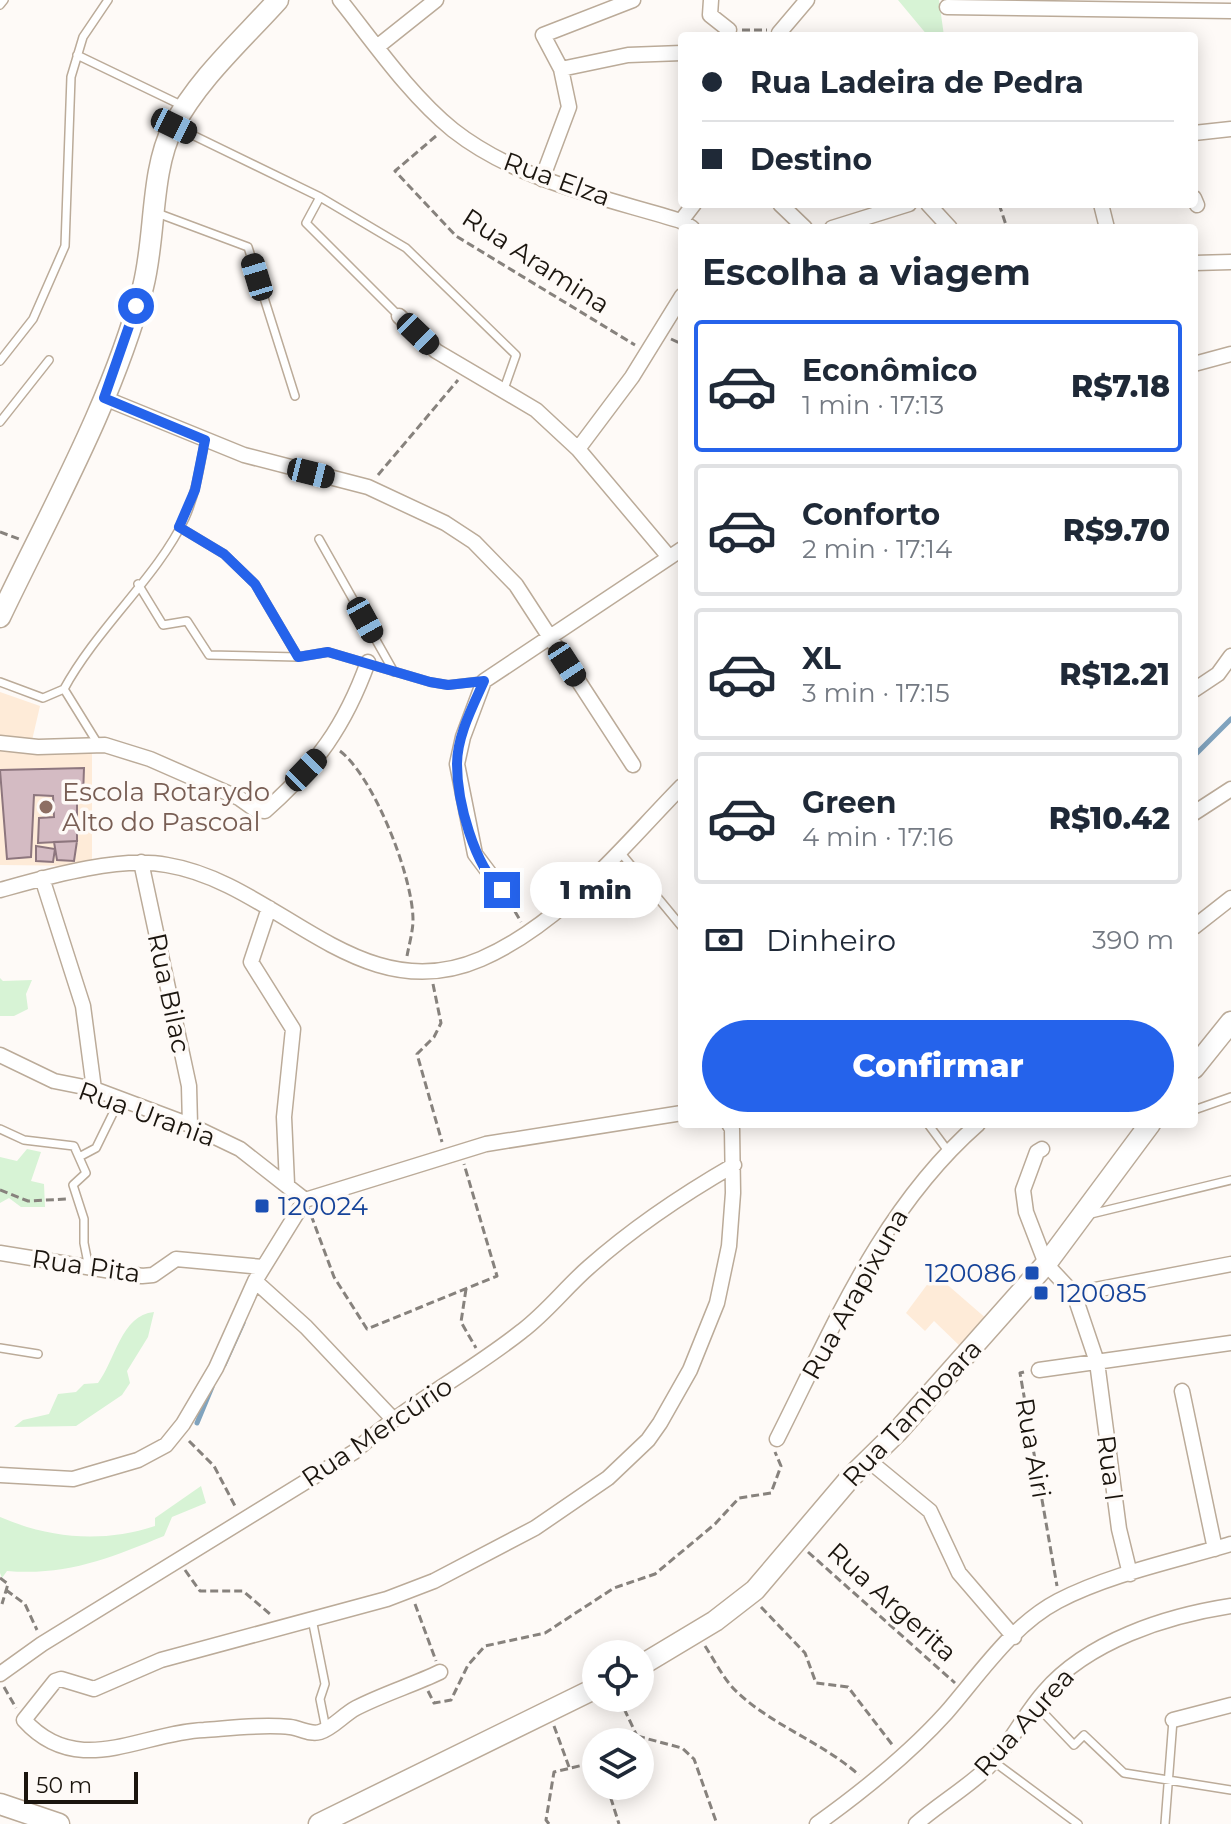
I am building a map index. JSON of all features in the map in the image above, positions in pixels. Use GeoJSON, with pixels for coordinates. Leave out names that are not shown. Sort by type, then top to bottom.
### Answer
{"type":"FeatureCollection","features":[{"type":"Feature","properties":{"kind":"street"},"geometry":{"type":"LineString","coordinates":[[0,617],[104,398],[142,288],[164,146],[185,107],[278,0]]}},
{"type":"Feature","properties":{"kind":"street","name":"Rua Elza"},"geometry":{"type":"LineString","coordinates":[[340,0],[377,47],[449,126],[508,164],[542,179],[686,224]]}},
{"type":"Feature","properties":{"kind":"street"},"geometry":{"type":"LineString","coordinates":[[377,47],[436,0]]}},
{"type":"Feature","properties":{"kind":"street"},"geometry":{"type":"LineString","coordinates":[[542,179],[569,107],[561,69],[543,35],[633,0]]}},
{"type":"Feature","properties":{"kind":"street"},"geometry":{"type":"LineString","coordinates":[[711,0],[710,15],[729,30]]}},
{"type":"Feature","properties":{"kind":"street"},"geometry":{"type":"LineString","coordinates":[[780,32],[807,0]]}},
{"type":"Feature","properties":{"kind":"street"},"geometry":{"type":"LineString","coordinates":[[947,7],[1231,11]]}},
{"type":"Feature","properties":{"kind":"street"},"geometry":{"type":"LineString","coordinates":[[561,69],[628,55],[678,53]]}},
{"type":"Feature","properties":{"kind":"street"},"geometry":{"type":"LineString","coordinates":[[1198,133],[1228,130]]}},
{"type":"Feature","properties":{"kind":"street"},"geometry":{"type":"LineString","coordinates":[[784,208],[801,224]]}},
{"type":"Feature","properties":{"kind":"street"},"geometry":{"type":"LineString","coordinates":[[845,224],[896,208]]}},
{"type":"Feature","properties":{"kind":"street"},"geometry":{"type":"LineString","coordinates":[[932,208],[946,224]]}},
{"type":"Feature","properties":{"kind":"street"},"geometry":{"type":"LineString","coordinates":[[1198,263],[1231,262]]}},
{"type":"Feature","properties":{"kind":"street"},"geometry":{"type":"LineString","coordinates":[[578,449],[648,353],[678,303]]}},
{"type":"Feature","properties":{"kind":"street"},"geometry":{"type":"LineString","coordinates":[[399,316],[436,351],[536,410],[578,449],[676,553],[484,681],[465,729],[457,764],[475,854],[502,890]]}},
{"type":"Feature","properties":{"kind":"street"},"geometry":{"type":"LineString","coordinates":[[1198,363],[1231,354]]}},
{"type":"Feature","properties":{"kind":"street"},"geometry":{"type":"LineString","coordinates":[[104,398],[244,455],[368,487],[445,523],[474,542],[497,562],[516,585],[633,765]]}},
{"type":"Feature","properties":{"kind":"street"},"geometry":{"type":"LineString","coordinates":[[1198,688],[1225,678],[1231,656]]}},
{"type":"Feature","properties":{"kind":"street"},"geometry":{"type":"LineString","coordinates":[[0,743],[38,747],[98,744],[150,759],[262,811],[330,743],[356,697],[368,662]]}},
{"type":"Feature","properties":{"kind":"street"},"geometry":{"type":"LineString","coordinates":[[1198,810],[1231,789]]}},
{"type":"Feature","properties":{"kind":"street"},"geometry":{"type":"LineString","coordinates":[[0,890],[42,878],[141,862],[169,865],[217,882],[346,953],[404,972],[430,973],[480,959],[527,932],[575,896],[678,790]]}},
{"type":"Feature","properties":{"kind":"street","name":"Rua Bilac"},"geometry":{"type":"LineString","coordinates":[[141,862],[189,1086],[190,1125]]}},
{"type":"Feature","properties":{"kind":"street"},"geometry":{"type":"LineString","coordinates":[[42,878],[83,1006],[94,1089]]}},
{"type":"Feature","properties":{"kind":"street"},"geometry":{"type":"LineString","coordinates":[[1198,924],[1231,898]]}},
{"type":"Feature","properties":{"kind":"street"},"geometry":{"type":"LineString","coordinates":[[269,908],[251,962],[293,1029],[284,1117],[287,1184]]}},
{"type":"Feature","properties":{"kind":"street"},"geometry":{"type":"LineString","coordinates":[[1198,1063],[1231,1022]]}},
{"type":"Feature","properties":{"kind":"street","name":"Rua Urania"},"geometry":{"type":"LineString","coordinates":[[0,1055],[54,1081],[94,1089],[190,1125],[240,1149],[305,1200]]}},
{"type":"Feature","properties":{"kind":"street"},"geometry":{"type":"LineString","coordinates":[[0,1475],[73,1479],[138,1460],[166,1445],[216,1368],[255,1281],[305,1200],[453,1154],[542,1134],[645,1122],[678,1114]]}},
{"type":"Feature","properties":{"kind":"street"},"geometry":{"type":"LineString","coordinates":[[440,1672],[355,1708],[326,1729],[313,1733],[288,1727],[202,1730],[111,1751],[80,1749],[54,1742],[34,1731],[24,1720],[55,1681],[61,1679],[94,1689],[161,1660],[410,1591],[572,1505],[601,1484],[648,1440],[690,1370],[717,1303],[729,1246],[736,1128]]}},
{"type":"Feature","properties":{"kind":"street","name":"Rua Arapixuna"},"geometry":{"type":"LineString","coordinates":[[777,1439],[881,1236],[922,1178],[974,1128]]}},
{"type":"Feature","properties":{"kind":"street","name":"Rua Tamboara"},"geometry":{"type":"LineString","coordinates":[[654,1658],[696,1633],[749,1595],[1046,1264],[1085,1216],[1147,1128]]}},
{"type":"Feature","properties":{"kind":"street"},"geometry":{"type":"LineString","coordinates":[[1042,1149],[1037,1152],[1023,1190],[1026,1212],[1046,1264],[1074,1294],[1231,1264]]}},
{"type":"Feature","properties":{"kind":"street","name":"Rua Mercúrio"},"geometry":{"type":"LineString","coordinates":[[0,1674],[42,1644],[354,1452],[392,1418],[523,1331],[587,1269],[660,1209],[734,1165]]}},
{"type":"Feature","properties":{"kind":"street","name":"Rua Pita"},"geometry":{"type":"LineString","coordinates":[[0,1253],[153,1275],[176,1259],[263,1267]]}},
{"type":"Feature","properties":{"kind":"street"},"geometry":{"type":"LineString","coordinates":[[255,1281],[306,1327],[392,1418]]}},
{"type":"Feature","properties":{"kind":"street","name":"Rua I"},"geometry":{"type":"LineString","coordinates":[[1074,1294],[1097,1362],[1119,1529],[1130,1574]]}},
{"type":"Feature","properties":{"kind":"street","name":"Rua Airi"},"geometry":{"type":"LineString","coordinates":[[1039,1370],[1231,1343]]}},
{"type":"Feature","properties":{"kind":"street"},"geometry":{"type":"LineString","coordinates":[[1182,1391],[1215,1549]]}},
{"type":"Feature","properties":{"kind":"street"},"geometry":{"type":"LineString","coordinates":[[868,1460],[930,1511],[959,1573],[1014,1637]]}},
{"type":"Feature","properties":{"kind":"street"},"geometry":{"type":"LineString","coordinates":[[817,1824],[901,1756],[1014,1637],[1060,1600],[1130,1574],[1231,1544]]}},
{"type":"Feature","properties":{"kind":"street","name":"Rua Aurea"},"geometry":{"type":"LineString","coordinates":[[916,1824],[993,1761],[1056,1679],[1088,1655],[1118,1640],[1207,1610],[1231,1606]]}},
{"type":"Feature","properties":{"kind":"street"},"geometry":{"type":"LineString","coordinates":[[319,1824],[582,1695]]}},
{"type":"Feature","properties":{"kind":"street"},"geometry":{"type":"LineString","coordinates":[[1173,1720],[1231,1705]]}},
{"type":"Feature","properties":{"kind":"street"},"geometry":{"type":"LineString","coordinates":[[0,1804],[59,1824]]}},
{"type":"Feature","properties":{"kind":"lane"},"geometry":{"type":"LineString","coordinates":[[0,5],[4,0]]}},
{"type":"Feature","properties":{"kind":"lane"},"geometry":{"type":"LineString","coordinates":[[0,361],[33,319],[65,246],[71,77],[83,37],[108,0]]}},
{"type":"Feature","properties":{"kind":"lane"},"geometry":{"type":"LineString","coordinates":[[77,55],[185,107]]}},
{"type":"Feature","properties":{"kind":"lane"},"geometry":{"type":"LineString","coordinates":[[174,126],[320,197],[406,248],[516,355],[504,389]]}},
{"type":"Feature","properties":{"kind":"lane"},"geometry":{"type":"LineString","coordinates":[[320,197],[306,223],[399,316]]}},
{"type":"Feature","properties":{"kind":"lane"},"geometry":{"type":"LineString","coordinates":[[156,213],[248,247],[295,396]]}},
{"type":"Feature","properties":{"kind":"lane"},"geometry":{"type":"LineString","coordinates":[[0,422],[49,360]]}},
{"type":"Feature","properties":{"kind":"lane"},"geometry":{"type":"LineString","coordinates":[[0,682],[43,698],[64,689],[81,658],[179,527],[195,490],[205,440]]}},
{"type":"Feature","properties":{"kind":"lane"},"geometry":{"type":"LineString","coordinates":[[179,527],[224,554],[255,584],[298,657]]}},
{"type":"Feature","properties":{"kind":"lane"},"geometry":{"type":"LineString","coordinates":[[319,539],[395,674]]}},
{"type":"Feature","properties":{"kind":"lane"},"geometry":{"type":"LineString","coordinates":[[138,584],[163,625],[187,621],[209,655],[298,657],[328,652],[368,662],[395,674],[448,685],[484,681]]}},
{"type":"Feature","properties":{"kind":"lane"},"geometry":{"type":"LineString","coordinates":[[64,689],[98,744]]}},
{"type":"Feature","properties":{"kind":"lane"},"geometry":{"type":"LineString","coordinates":[[619,851],[678,922]]}},
{"type":"Feature","properties":{"kind":"lane"},"geometry":{"type":"LineString","coordinates":[[1198,1109],[1231,1097]]}},
{"type":"Feature","properties":{"kind":"lane"},"geometry":{"type":"LineString","coordinates":[[79,1157],[96,1148],[120,1099]]}},
{"type":"Feature","properties":{"kind":"lane"},"geometry":{"type":"LineString","coordinates":[[931,1128],[948,1151]]}},
{"type":"Feature","properties":{"kind":"lane"},"geometry":{"type":"LineString","coordinates":[[0,1129],[24,1140],[74,1146],[86,1173],[73,1185],[84,1219],[89,1268]]}},
{"type":"Feature","properties":{"kind":"lane"},"geometry":{"type":"LineString","coordinates":[[1085,1216],[1231,1180]]}},
{"type":"Feature","properties":{"kind":"lane"},"geometry":{"type":"LineString","coordinates":[[0,1348],[38,1354]]}},
{"type":"Feature","properties":{"kind":"lane"},"geometry":{"type":"LineString","coordinates":[[312,1619],[325,1684],[320,1699],[326,1729]]}},
{"type":"Feature","properties":{"kind":"lane"},"geometry":{"type":"LineString","coordinates":[[1035,1704],[1074,1745],[1084,1735],[1124,1773],[1231,1790]]}},
{"type":"Feature","properties":{"kind":"lane"},"geometry":{"type":"LineString","coordinates":[[1165,1824],[1173,1720]]}},
{"type":"Feature","properties":{"kind":"lane"},"geometry":{"type":"LineString","coordinates":[[993,1761],[1078,1824]]}},
{"type":"Feature","properties":{"kind":"path"},"geometry":{"type":"LineString","coordinates":[[729,30],[762,32]]}},
{"type":"Feature","properties":{"kind":"path","name":"Rua Aramina"},"geometry":{"type":"LineString","coordinates":[[449,126],[395,171],[456,236],[648,353]]}},
{"type":"Feature","properties":{"kind":"path"},"geometry":{"type":"LineString","coordinates":[[368,487],[467,370]]}},
{"type":"Feature","properties":{"kind":"path"},"geometry":{"type":"LineString","coordinates":[[0,532],[34,545]]}},
{"type":"Feature","properties":{"kind":"path"},"geometry":{"type":"LineString","coordinates":[[330,743],[354,762],[386,822],[403,870],[414,919],[404,972]]}},
{"type":"Feature","properties":{"kind":"path"},"geometry":{"type":"LineString","coordinates":[[502,890],[527,932]]}},
{"type":"Feature","properties":{"kind":"path"},"geometry":{"type":"LineString","coordinates":[[305,1200],[334,1277],[367,1329],[497,1276],[417,1054],[434,1037],[441,1023],[430,973]]}},
{"type":"Feature","properties":{"kind":"path"},"geometry":{"type":"LineString","coordinates":[[0,1190],[28,1201],[75,1198]]}},
{"type":"Feature","properties":{"kind":"path"},"geometry":{"type":"LineString","coordinates":[[466,1289],[461,1322],[482,1360]]}},
{"type":"Feature","properties":{"kind":"path","name":"Rua Airi"},"geometry":{"type":"LineString","coordinates":[[1039,1370],[1020,1373],[1060,1600]]}},
{"type":"Feature","properties":{"kind":"path"},"geometry":{"type":"LineString","coordinates":[[178,1430],[214,1466],[243,1521]]}},
{"type":"Feature","properties":{"kind":"path"},"geometry":{"type":"LineString","coordinates":[[423,1680],[434,1703],[451,1700],[468,1665],[485,1646],[545,1633],[614,1588],[655,1574],[715,1524],[739,1498],[771,1493],[781,1466],[771,1446],[777,1439]]}},
{"type":"Feature","properties":{"kind":"path","name":"Rua Argerita"},"geometry":{"type":"LineString","coordinates":[[795,1542],[840,1577],[964,1691]]}},
{"type":"Feature","properties":{"kind":"path"},"geometry":{"type":"LineString","coordinates":[[178,1561],[200,1591],[243,1591],[266,1608],[279,1627]]}},
{"type":"Feature","properties":{"kind":"path"},"geometry":{"type":"LineString","coordinates":[[0,1578],[8,1584],[2,1604]]}},
{"type":"Feature","properties":{"kind":"path"},"geometry":{"type":"LineString","coordinates":[[6,1590],[25,1604],[42,1644]]}},
{"type":"Feature","properties":{"kind":"path"},"geometry":{"type":"LineString","coordinates":[[410,1591],[440,1672]]}},
{"type":"Feature","properties":{"kind":"path"},"geometry":{"type":"LineString","coordinates":[[749,1595],[805,1653],[816,1683],[848,1687],[901,1756]]}},
{"type":"Feature","properties":{"kind":"path"},"geometry":{"type":"LineString","coordinates":[[696,1633],[736,1691],[801,1738],[835,1753],[870,1784]]}},
{"type":"Feature","properties":{"kind":"path"},"geometry":{"type":"LineString","coordinates":[[0,1680],[24,1720]]}},
{"type":"Feature","properties":{"kind":"path"},"geometry":{"type":"LineString","coordinates":[[549,1711],[569,1767]]}},
{"type":"Feature","properties":{"kind":"path"},"geometry":{"type":"LineString","coordinates":[[654,1741],[682,1748],[694,1759],[717,1824]]}},
{"type":"Feature","properties":{"kind":"path"},"geometry":{"type":"LineString","coordinates":[[549,1824],[546,1820],[554,1772],[582,1765]]}},
{"type":"Feature","properties":{"kind":"path"},"geometry":{"type":"LineString","coordinates":[[611,1800],[619,1824]]}},
{"type":"Feature","properties":{"kind":"shaded area","name":"Escola Rotarydo Alto do Pascoal"},"geometry":{"type":"Polygon","coordinates":[[[0,692],[40,706],[30,749],[92,748],[92,866],[0,865],[0,692]]]}},
{"type":"Feature","properties":{"kind":"shaded area"},"geometry":{"type":"Polygon","coordinates":[[[935,1274],[988,1320],[963,1349],[934,1321],[925,1331],[906,1313],[935,1274]]]}},
{"type":"Feature","properties":{"kind":"green space"},"geometry":{"type":"Polygon","coordinates":[[[898,0],[939,0],[943,32],[925,32],[898,0]]]}},
{"type":"Feature","properties":{"kind":"green space"},"geometry":{"type":"Polygon","coordinates":[[[0,978],[3,981],[32,980],[26,994],[28,1009],[14,1016],[0,1016],[0,978]]]}},
{"type":"Feature","properties":{"kind":"green space"},"geometry":{"type":"Polygon","coordinates":[[[27,1149],[41,1152],[31,1181],[44,1184],[45,1207],[21,1207],[9,1198],[0,1203],[0,1157],[17,1161],[27,1149]]]}},
{"type":"Feature","properties":{"kind":"green space"},"geometry":{"type":"Polygon","coordinates":[[[154,1312],[148,1337],[127,1371],[130,1383],[122,1395],[76,1426],[14,1427],[23,1420],[49,1414],[58,1394],[76,1392],[84,1384],[98,1383],[126,1330],[143,1315],[154,1312]]]}},
{"type":"Feature","properties":{"kind":"green space"},"geometry":{"type":"Polygon","coordinates":[[[201,1486],[206,1503],[172,1517],[164,1536],[88,1564],[49,1571],[7,1571],[2,1578],[0,1517],[58,1534],[116,1535],[155,1526],[155,1518],[201,1486]]]}},
{"type":"Feature","properties":{"kind":"building"},"geometry":{"type":"Polygon","coordinates":[[[84,768],[83,797],[77,799],[77,841],[38,843],[39,818],[54,817],[53,796],[34,795],[31,857],[7,859],[0,770],[84,768]]]}},
{"type":"Feature","properties":{"kind":"building"},"geometry":{"type":"Polygon","coordinates":[[[77,841],[74,861],[57,860],[54,842],[77,841]]]}},
{"type":"Feature","properties":{"kind":"building"},"geometry":{"type":"Polygon","coordinates":[[[36,846],[55,849],[53,862],[36,861],[36,846]]]}},
{"type":"Feature","properties":{"kind":"waterway"},"geometry":{"type":"LineString","coordinates":[[1198,752],[1231,719]]}},
{"type":"Feature","properties":{"kind":"waterway"},"geometry":{"type":"LineString","coordinates":[[224,1365],[243,1323]]}},
{"type":"Feature","properties":{"kind":"waterway"},"geometry":{"type":"LineString","coordinates":[[197,1423],[212,1387]]}},
{"type":"Feature","properties":{"kind":"place","name":"Escola Rotarydo Alto do Pascoal"},"geometry":{"type":"Point","coordinates":[46,807]}},
{"type":"Feature","properties":{"kind":"place","name":"120024"},"geometry":{"type":"Point","coordinates":[262,1206]}},
{"type":"Feature","properties":{"kind":"place","name":"120086"},"geometry":{"type":"Point","coordinates":[1032,1273]}},
{"type":"Feature","properties":{"kind":"place","name":"120085"},"geometry":{"type":"Point","coordinates":[1041,1293]}},
{"type":"Feature","properties":{"kind":"route"},"geometry":{"type":"LineString","coordinates":[[136,306],[104,398],[205,440],[195,490],[179,527],[224,554],[255,584],[298,657],[328,652],[430,682],[448,685],[484,681],[459,747],[457,764],[475,854],[481,866],[502,890]]}}]}
